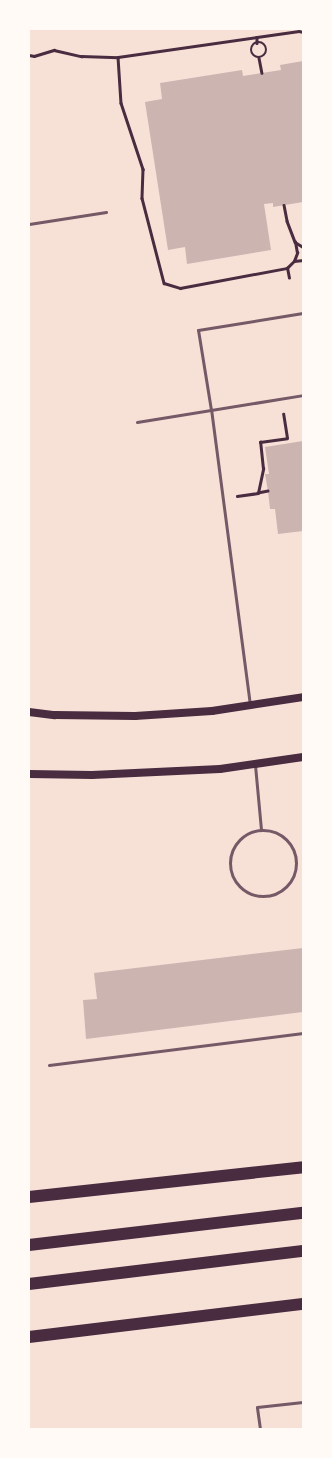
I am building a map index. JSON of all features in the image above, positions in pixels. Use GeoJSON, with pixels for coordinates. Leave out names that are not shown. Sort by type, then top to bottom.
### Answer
{"type":"FeatureCollection","features":[{"type":"Feature","properties":{"kind":"highway"},"geometry":{"type":"LineString","coordinates":[[29,1198],[303,1167]]}},
{"type":"Feature","properties":{"kind":"highway"},"geometry":{"type":"LineString","coordinates":[[29,1245],[303,1213]]}},
{"type":"Feature","properties":{"kind":"highway"},"geometry":{"type":"LineString","coordinates":[[29,1284],[303,1251]]}},
{"type":"Feature","properties":{"kind":"highway"},"geometry":{"type":"LineString","coordinates":[[29,1337],[303,1304]]}},
{"type":"Feature","properties":{"kind":"main road"},"geometry":{"type":"LineString","coordinates":[[29,712],[55,715],[135,716],[212,711],[303,697]]}},
{"type":"Feature","properties":{"kind":"main road"},"geometry":{"type":"LineString","coordinates":[[29,774],[92,775],[144,773],[255,765],[303,757]]}},
{"type":"Feature","properties":{"kind":"lane"},"geometry":{"type":"LineString","coordinates":[[29,224],[106,212]]}},
{"type":"Feature","properties":{"kind":"lane"},"geometry":{"type":"LineString","coordinates":[[250,705],[211,410],[198,330],[303,313]]}},
{"type":"Feature","properties":{"kind":"lane"},"geometry":{"type":"LineString","coordinates":[[137,422],[303,395]]}},
{"type":"Feature","properties":{"kind":"lane"},"geometry":{"type":"LineString","coordinates":[[255,765],[261,830]]}},
{"type":"Feature","properties":{"kind":"lane"},"geometry":{"type":"LineString","coordinates":[[261,830],[272,831],[281,835],[289,842],[294,852],[296,862],[295,872],[290,882],[283,889],[273,894],[263,896],[253,894],[240,886],[232,873],[230,862],[231,852],[239,840],[252,832],[261,830]]}},
{"type":"Feature","properties":{"kind":"lane"},"geometry":{"type":"LineString","coordinates":[[49,1065],[303,1033]]}},
{"type":"Feature","properties":{"kind":"lane"},"geometry":{"type":"LineString","coordinates":[[260,1429],[257,1407],[303,1402]]}},
{"type":"Feature","properties":{"kind":"path"},"geometry":{"type":"LineString","coordinates":[[29,55],[34,56],[54,50],[81,56],[97,55],[118,57],[299,30],[303,32]]}},
{"type":"Feature","properties":{"kind":"path"},"geometry":{"type":"LineString","coordinates":[[257,36],[257,43]]}},
{"type":"Feature","properties":{"kind":"path"},"geometry":{"type":"LineString","coordinates":[[257,43],[263,44],[266,48],[264,56],[259,58],[255,57],[251,53],[252,46],[257,43]]}},
{"type":"Feature","properties":{"kind":"path"},"geometry":{"type":"LineString","coordinates":[[118,57],[121,103],[143,169],[142,198],[164,283],[180,288],[287,268],[294,262],[303,260]]}},
{"type":"Feature","properties":{"kind":"path"},"geometry":{"type":"LineString","coordinates":[[259,58],[262,73]]}},
{"type":"Feature","properties":{"kind":"path"},"geometry":{"type":"LineString","coordinates":[[284,205],[287,221],[295,242],[297,253],[294,262]]}},
{"type":"Feature","properties":{"kind":"path"},"geometry":{"type":"LineString","coordinates":[[295,242],[303,247]]}},
{"type":"Feature","properties":{"kind":"path"},"geometry":{"type":"LineString","coordinates":[[287,268],[289,278]]}},
{"type":"Feature","properties":{"kind":"path"},"geometry":{"type":"LineString","coordinates":[[258,493],[263,469],[260,442],[287,438],[283,414]]}},
{"type":"Feature","properties":{"kind":"path"},"geometry":{"type":"LineString","coordinates":[[223,498],[268,491]]}},
{"type":"Feature","properties":{"kind":"building"},"geometry":{"type":"Polygon","coordinates":[[[303,61],[303,202],[273,207],[273,203],[264,204],[271,250],[187,264],[185,247],[168,250],[145,102],[162,99],[160,83],[242,70],[243,76],[281,70],[280,65],[303,61]]]}},
{"type":"Feature","properties":{"kind":"building"},"geometry":{"type":"Polygon","coordinates":[[[303,441],[303,531],[278,534],[275,509],[270,509],[265,474],[269,474],[265,447],[303,441]]]}},
{"type":"Feature","properties":{"kind":"building"},"geometry":{"type":"Polygon","coordinates":[[[303,948],[303,1012],[86,1039],[83,1000],[97,999],[94,973],[303,948]]]}}]}
